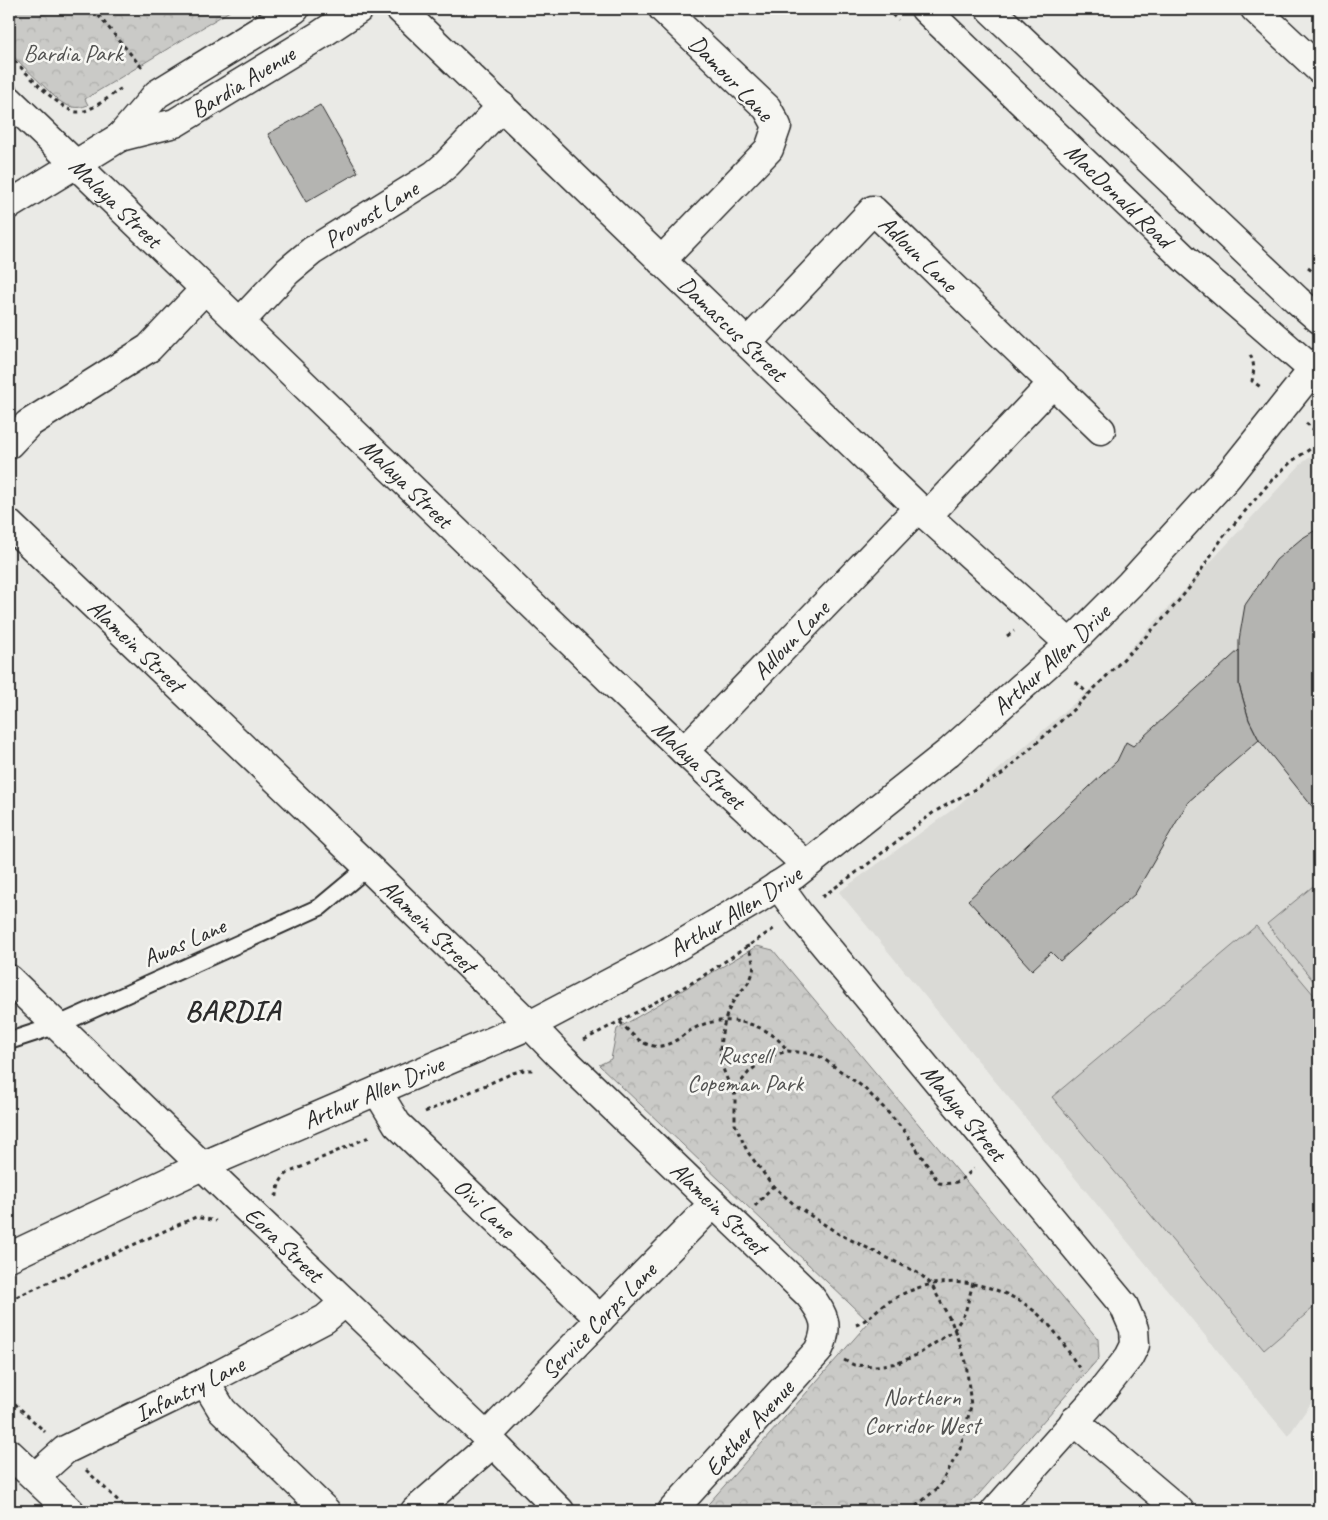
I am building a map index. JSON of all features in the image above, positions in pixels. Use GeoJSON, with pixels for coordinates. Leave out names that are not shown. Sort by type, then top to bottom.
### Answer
{"type":"FeatureCollection","features":[{"type":"Feature","properties":{"kind":"street","name":"Bardia Avenue"},"geometry":{"type":"LineString","coordinates":[[120,137],[157,94],[295,9]]}},
{"type":"Feature","properties":{"kind":"street","name":"Bardia Avenue"},"geometry":{"type":"LineString","coordinates":[[9,205],[120,137],[175,123],[320,35],[359,9]]}},
{"type":"Feature","properties":{"kind":"street","name":"Damascus Street"},"geometry":{"type":"LineString","coordinates":[[400,9],[922,512],[1070,644]]}},
{"type":"Feature","properties":{"kind":"street","name":"Damour Lane"},"geometry":{"type":"LineString","coordinates":[[661,262],[769,149],[777,126],[767,108],[663,9]]}},
{"type":"Feature","properties":{"kind":"street","name":"MacDonald Road"},"geometry":{"type":"LineString","coordinates":[[924,9],[1184,259],[1317,369]]}},
{"type":"Feature","properties":{"kind":"street","name":"MacDonald Road"},"geometry":{"type":"LineString","coordinates":[[990,9],[1319,319]]}},
{"type":"Feature","properties":{"kind":"street"},"geometry":{"type":"LineString","coordinates":[[1255,9],[1319,69]]}},
{"type":"Feature","properties":{"kind":"street","name":"Malaya Street"},"geometry":{"type":"LineString","coordinates":[[9,100],[684,751],[806,865]]}},
{"type":"Feature","properties":{"kind":"street","name":"Provost Lane"},"geometry":{"type":"LineString","coordinates":[[240,322],[288,271],[312,251],[434,175],[447,164],[502,106]]}},
{"type":"Feature","properties":{"kind":"street","name":"Adloun Lane"},"geometry":{"type":"LineString","coordinates":[[747,343],[873,210],[1101,430]]}},
{"type":"Feature","properties":{"kind":"street"},"geometry":{"type":"LineString","coordinates":[[9,444],[28,424],[149,348],[205,288]]}},
{"type":"Feature","properties":{"kind":"street","name":"Arthur Allen Drive"},"geometry":{"type":"LineString","coordinates":[[9,1257],[202,1166],[530,1025],[663,955],[778,886],[949,752],[1070,644],[1130,584],[1228,476],[1317,369]]}},
{"type":"Feature","properties":{"kind":"street","name":"Adloun Lane"},"geometry":{"type":"LineString","coordinates":[[684,751],[1053,383]]}},
{"type":"Feature","properties":{"kind":"street","name":"Alamein Street"},"geometry":{"type":"LineString","coordinates":[[9,524],[368,867],[530,1025],[558,1055],[808,1295],[817,1305],[824,1318],[826,1328],[820,1346]]}},
{"type":"Feature","properties":{"kind":"street","name":"Malaya Street"},"geometry":{"type":"LineString","coordinates":[[778,886],[799,914],[1124,1306],[1134,1329],[1135,1345],[1129,1357],[1103,1390]]}},
{"type":"Feature","properties":{"kind":"street","name":"Eora Street"},"geometry":{"type":"LineString","coordinates":[[9,979],[489,1440],[560,1511]]}},
{"type":"Feature","properties":{"kind":"street","name":"Oivi Lane"},"geometry":{"type":"LineString","coordinates":[[377,1091],[397,1124],[600,1319]]}},
{"type":"Feature","properties":{"kind":"street","name":"Service Corps Lane"},"geometry":{"type":"LineString","coordinates":[[415,1511],[489,1440],[600,1319],[713,1204]]}},
{"type":"Feature","properties":{"kind":"street","name":"Infantry Lane"},"geometry":{"type":"LineString","coordinates":[[35,1478],[65,1450],[205,1382],[325,1319],[345,1302]]}},
{"type":"Feature","properties":{"kind":"street","name":"Eather Avenue"},"geometry":{"type":"LineString","coordinates":[[672,1511],[820,1346]]}},
{"type":"Feature","properties":{"kind":"street"},"geometry":{"type":"LineString","coordinates":[[205,1382],[222,1410],[326,1511]]}},
{"type":"Feature","properties":{"kind":"street"},"geometry":{"type":"LineString","coordinates":[[995,1511],[1103,1390]]}},
{"type":"Feature","properties":{"kind":"street"},"geometry":{"type":"LineString","coordinates":[[1074,1421],[1180,1511]]}},
{"type":"Feature","properties":{"kind":"street"},"geometry":{"type":"LineString","coordinates":[[9,1453],[70,1511]]}},
{"type":"Feature","properties":{"kind":"lane","name":"Awas Lane"},"geometry":{"type":"LineString","coordinates":[[9,1041],[58,1025],[320,907],[368,867]]}},
{"type":"Feature","properties":{"kind":"path"},"geometry":{"type":"LineString","coordinates":[[94,9],[146,73]]}},
{"type":"Feature","properties":{"kind":"path"},"geometry":{"type":"LineString","coordinates":[[9,55],[62,107],[77,112],[87,110],[98,104]]}},
{"type":"Feature","properties":{"kind":"path"},"geometry":{"type":"LineString","coordinates":[[1076,682],[1088,694]]}},
{"type":"Feature","properties":{"kind":"path"},"geometry":{"type":"LineString","coordinates":[[735,1095],[722,1068],[719,1056],[719,1042],[729,1009],[752,977],[754,970],[747,946]]}},
{"type":"Feature","properties":{"kind":"path"},"geometry":{"type":"LineString","coordinates":[[620,1022],[636,1038],[644,1043],[653,1046],[664,1046],[674,1042],[696,1027],[710,1022],[725,1020],[768,1031],[778,1038],[788,1052]]}},
{"type":"Feature","properties":{"kind":"path"},"geometry":{"type":"LineString","coordinates":[[910,1511],[939,1487],[960,1449],[971,1406],[966,1362],[954,1330],[931,1284],[913,1270],[839,1234],[796,1206],[773,1186],[747,1151],[735,1124],[735,1095],[741,1082],[761,1062],[774,1055],[788,1052],[806,1053],[821,1057],[862,1087],[906,1133],[939,1183],[951,1184],[958,1182],[996,1151]]}},
{"type":"Feature","properties":{"kind":"path"},"geometry":{"type":"LineString","coordinates":[[9,1300],[196,1218],[216,1221]]}},
{"type":"Feature","properties":{"kind":"path"},"geometry":{"type":"LineString","coordinates":[[820,1346],[854,1364],[876,1366],[898,1363],[919,1354],[954,1330],[965,1313],[973,1283]]}},
{"type":"Feature","properties":{"kind":"path"},"geometry":{"type":"LineString","coordinates":[[856,1325],[864,1322],[881,1307],[897,1297],[931,1284],[973,1283],[1019,1299],[1048,1324],[1084,1376],[1103,1390]]}},
{"type":"Feature","properties":{"kind":"shaded area"},"geometry":{"type":"Polygon","coordinates":[[[1319,451],[1319,1392],[1288,1436],[839,892],[956,807],[1104,677],[1302,463],[1319,451]]]}},
{"type":"Feature","properties":{"kind":"green space","name":"Bardia Park"},"geometry":{"type":"Polygon","coordinates":[[[9,9],[233,9],[85,99],[88,105],[76,107],[69,106],[58,100],[9,52],[9,9]]]}},
{"type":"Feature","properties":{"kind":"green space"},"geometry":{"type":"Polygon","coordinates":[[[1318,882],[1319,884],[1319,988],[1267,924],[1318,882]]]}},
{"type":"Feature","properties":{"kind":"green space"},"geometry":{"type":"Polygon","coordinates":[[[1256,926],[1319,1001],[1319,1303],[1264,1350],[1052,1097],[1256,926]]]}},
{"type":"Feature","properties":{"kind":"green space"},"geometry":{"type":"Polygon","coordinates":[[[757,946],[773,950],[1098,1339],[1099,1358],[964,1511],[702,1511],[869,1322],[599,1065],[611,1059],[617,1029],[757,946]]]}},
{"type":"Feature","properties":{"kind":"building"},"geometry":{"type":"Polygon","coordinates":[[[320,105],[358,172],[306,202],[268,134],[320,105]]]}},
{"type":"Feature","properties":{"kind":"building"},"geometry":{"type":"Polygon","coordinates":[[[1319,528],[1319,815],[1259,740],[1249,720],[1239,685],[1239,640],[1245,605],[1276,560],[1301,539],[1319,528]]]}},
{"type":"Feature","properties":{"kind":"building"},"geometry":{"type":"Polygon","coordinates":[[[1239,650],[1239,685],[1249,720],[1259,740],[1188,802],[1135,894],[1060,961],[1051,952],[1032,970],[968,900],[1117,761],[1126,742],[1133,746],[1239,650]]]}},
{"type":"Feature","properties":{"kind":"district","name":"BARDIA"},"geometry":{"type":"Point","coordinates":[233,1010]}},
{"type":"Feature","properties":{"kind":"park label","name":"Russell Copeman Park"},"geometry":{"type":"Point","coordinates":[745,1069]}},
{"type":"Feature","properties":{"kind":"park label","name":"Northern Corridor West"},"geometry":{"type":"Point","coordinates":[922,1411]}}]}
